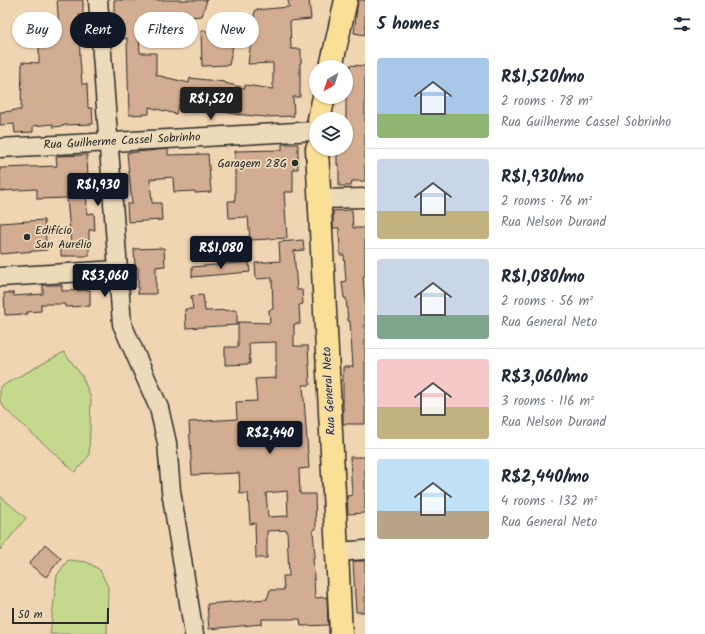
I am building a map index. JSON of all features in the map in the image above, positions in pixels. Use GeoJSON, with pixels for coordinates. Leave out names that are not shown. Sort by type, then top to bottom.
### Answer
{"type":"FeatureCollection","features":[{"type":"Feature","properties":{"kind":"main road"},"geometry":{"type":"LineString","coordinates":[[333,60],[346,0]]}},
{"type":"Feature","properties":{"kind":"main road","name":"Rua General Neto"},"geometry":{"type":"LineString","coordinates":[[317,156],[341,634]]}},
{"type":"Feature","properties":{"kind":"street"},"geometry":{"type":"LineString","coordinates":[[98,0],[122,324],[159,408],[166,436],[172,490],[194,634]]}},
{"type":"Feature","properties":{"kind":"street","name":"Rua Guilherme Cassel Sobrinho"},"geometry":{"type":"LineString","coordinates":[[0,148],[309,131]]}},
{"type":"Feature","properties":{"kind":"street"},"geometry":{"type":"LineString","coordinates":[[320,199],[365,198]]}},
{"type":"Feature","properties":{"kind":"street"},"geometry":{"type":"LineString","coordinates":[[0,277],[118,270]]}},
{"type":"Feature","properties":{"kind":"street"},"geometry":{"type":"LineString","coordinates":[[337,552],[365,550]]}},
{"type":"Feature","properties":{"kind":"green space"},"geometry":{"type":"Polygon","coordinates":[[[64,352],[82,376],[91,398],[89,456],[75,472],[5,409],[0,400],[0,387],[64,352]]]}},
{"type":"Feature","properties":{"kind":"green space"},"geometry":{"type":"Polygon","coordinates":[[[0,496],[26,518],[0,550],[0,496]]]}},
{"type":"Feature","properties":{"kind":"green space"},"geometry":{"type":"Polygon","coordinates":[[[68,560],[87,562],[100,570],[108,587],[107,634],[50,634],[57,575],[68,560]]]}},
{"type":"Feature","properties":{"kind":"building"},"geometry":{"type":"Polygon","coordinates":[[[57,0],[83,0],[83,12],[70,12],[70,48],[80,48],[82,84],[87,84],[88,108],[92,108],[93,124],[53,127],[53,124],[33,126],[33,132],[15,133],[14,124],[0,125],[0,112],[21,110],[22,62],[39,63],[39,48],[62,48],[62,12],[58,12],[57,0]]]}},
{"type":"Feature","properties":{"kind":"building"},"geometry":{"type":"Polygon","coordinates":[[[114,0],[207,0],[202,16],[198,16],[198,12],[134,12],[134,48],[140,48],[140,53],[156,53],[156,75],[189,83],[190,78],[225,82],[245,88],[245,85],[273,89],[273,63],[248,64],[250,48],[259,48],[259,12],[255,12],[255,10],[289,7],[288,0],[309,0],[311,19],[290,21],[291,49],[301,49],[300,97],[293,97],[294,116],[265,117],[234,114],[202,107],[203,103],[181,98],[176,114],[149,107],[149,114],[129,115],[126,12],[114,12],[114,0]]]}},
{"type":"Feature","properties":{"kind":"building"},"geometry":{"type":"Polygon","coordinates":[[[358,0],[365,0],[365,35],[354,33],[358,0]]]}},
{"type":"Feature","properties":{"kind":"building"},"geometry":{"type":"Polygon","coordinates":[[[201,31],[206,31],[206,48],[232,48],[229,65],[202,66],[201,31]]]}},
{"type":"Feature","properties":{"kind":"building"},"geometry":{"type":"Polygon","coordinates":[[[353,65],[365,66],[365,181],[352,181],[351,186],[339,186],[339,165],[337,165],[337,156],[353,156],[353,112],[346,112],[346,104],[353,104],[353,65]]]}},
{"type":"Feature","properties":{"kind":"building"},"geometry":{"type":"Polygon","coordinates":[[[282,144],[298,144],[298,169],[293,169],[293,192],[284,192],[287,238],[250,240],[248,217],[229,218],[228,201],[235,201],[235,151],[282,150],[282,144]]]}},
{"type":"Feature","properties":{"kind":"building"},"geometry":{"type":"Polygon","coordinates":[[[168,149],[168,155],[208,154],[211,192],[174,192],[173,177],[150,179],[152,203],[161,203],[162,220],[128,222],[127,204],[132,204],[127,153],[168,149]]]}},
{"type":"Feature","properties":{"kind":"building"},"geometry":{"type":"Polygon","coordinates":[[[87,155],[87,214],[94,213],[95,230],[89,230],[89,256],[61,256],[61,243],[71,243],[67,198],[37,199],[37,189],[0,191],[0,168],[57,166],[56,156],[87,155]]]}},
{"type":"Feature","properties":{"kind":"building"},"geometry":{"type":"Polygon","coordinates":[[[352,210],[353,228],[365,228],[365,276],[363,276],[365,299],[365,424],[343,424],[343,367],[353,367],[350,321],[348,321],[346,298],[344,298],[342,282],[346,281],[344,255],[340,255],[339,228],[333,228],[333,211],[352,210]]]}},
{"type":"Feature","properties":{"kind":"building","name":"Edifício San Aurélio"},"geometry":{"type":"Polygon","coordinates":[[[44,220],[47,250],[0,254],[0,223],[44,220]]]}},
{"type":"Feature","properties":{"kind":"building"},"geometry":{"type":"Polygon","coordinates":[[[303,240],[304,250],[294,251],[297,290],[302,290],[303,304],[299,305],[300,324],[294,324],[294,346],[308,346],[310,385],[303,385],[309,468],[299,469],[300,494],[315,494],[316,529],[313,530],[315,557],[313,557],[315,598],[327,597],[328,625],[301,626],[300,619],[262,619],[262,624],[209,629],[207,604],[267,599],[270,590],[284,590],[283,576],[289,576],[287,530],[267,531],[267,558],[256,558],[255,523],[250,524],[248,493],[240,494],[239,473],[192,475],[189,422],[237,419],[236,402],[257,401],[255,379],[276,378],[276,342],[249,343],[250,364],[225,365],[225,347],[238,347],[238,322],[270,323],[269,310],[273,309],[272,278],[256,279],[255,263],[280,261],[279,242],[303,240]],[[287,491],[266,493],[268,517],[288,516],[287,491]]]}},
{"type":"Feature","properties":{"kind":"building"},"geometry":{"type":"Polygon","coordinates":[[[164,248],[165,266],[156,267],[156,294],[138,294],[138,268],[135,268],[134,249],[164,248]]]}},
{"type":"Feature","properties":{"kind":"building"},"geometry":{"type":"Polygon","coordinates":[[[249,262],[250,272],[192,277],[192,267],[249,262]]]}},
{"type":"Feature","properties":{"kind":"building"},"geometry":{"type":"Polygon","coordinates":[[[43,285],[62,285],[62,291],[90,290],[90,306],[65,307],[65,304],[41,304],[41,311],[27,312],[28,314],[5,315],[4,293],[14,293],[14,296],[43,294],[43,285]]]}},
{"type":"Feature","properties":{"kind":"building"},"geometry":{"type":"Polygon","coordinates":[[[203,295],[205,311],[237,310],[237,325],[186,328],[185,309],[193,309],[191,296],[203,295]]]}},
{"type":"Feature","properties":{"kind":"building"},"geometry":{"type":"Polygon","coordinates":[[[350,457],[365,457],[365,513],[348,514],[347,496],[352,495],[350,457]]]}},
{"type":"Feature","properties":{"kind":"building"},"geometry":{"type":"Polygon","coordinates":[[[45,544],[61,558],[46,577],[29,564],[45,544]]]}},
{"type":"Feature","properties":{"kind":"building"},"geometry":{"type":"Polygon","coordinates":[[[353,561],[365,561],[365,612],[356,612],[353,561]]]}},
{"type":"Feature","properties":{"kind":"place","name":"Garagem 28G"},"geometry":{"type":"Point","coordinates":[295,163]}},
{"type":"Feature","properties":{"kind":"place","name":"Edifício San Aurélio"},"geometry":{"type":"Point","coordinates":[27,237]}}]}
